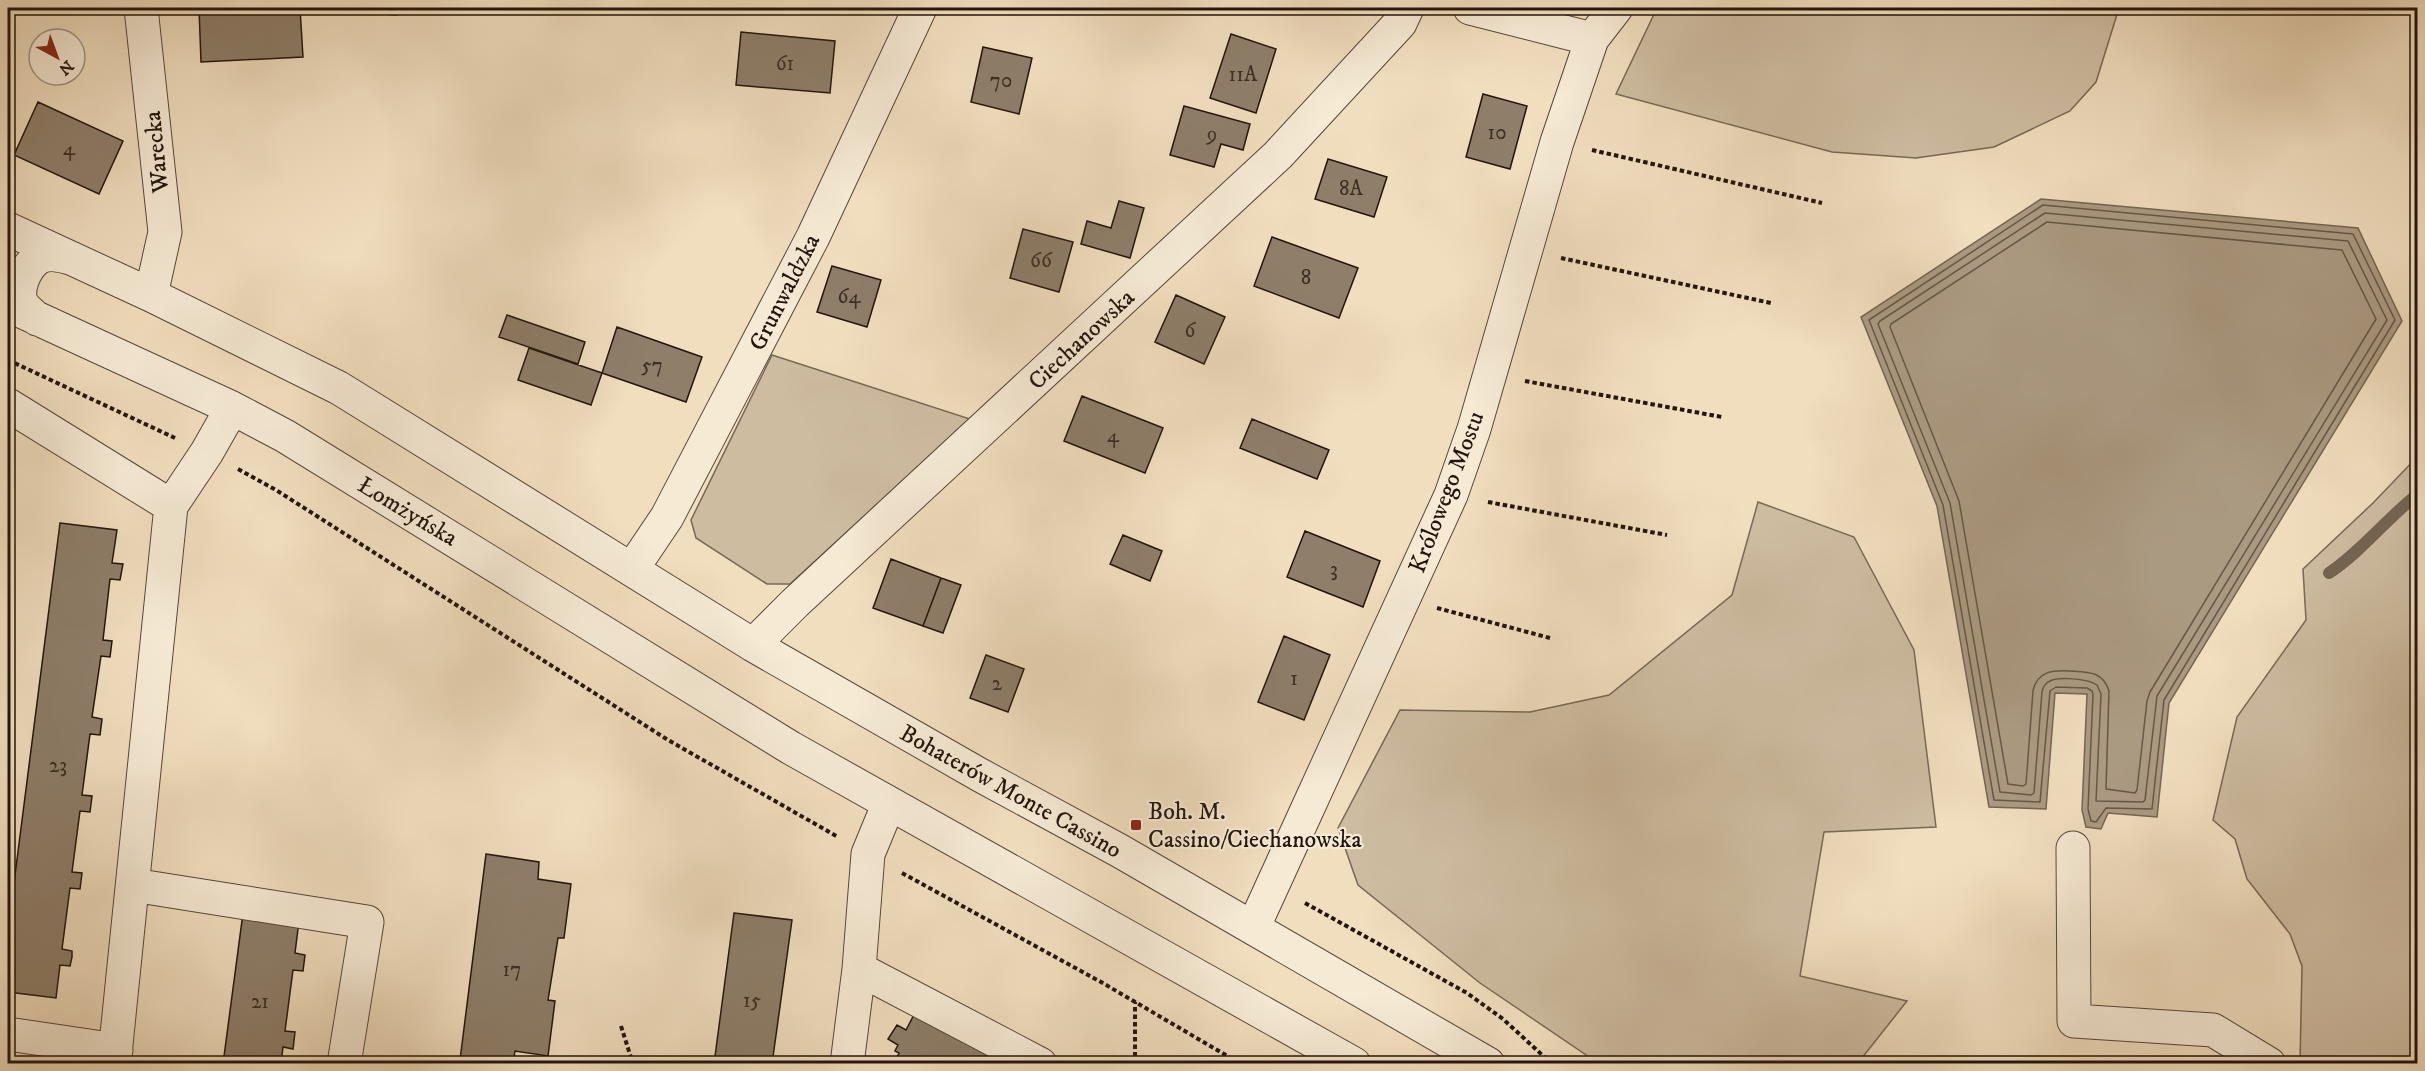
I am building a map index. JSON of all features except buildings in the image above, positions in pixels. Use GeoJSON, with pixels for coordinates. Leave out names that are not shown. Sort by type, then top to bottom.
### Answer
{"type":"FeatureCollection","features":[{"type":"Feature","properties":{"kind":"street","name":"Warecka"},"geometry":{"type":"LineString","coordinates":[[141,8],[165,232],[150,295]]}},
{"type":"Feature","properties":{"kind":"street","name":"Grunwaldzka"},"geometry":{"type":"LineString","coordinates":[[632,569],[667,517],[813,237],[920,8]]}},
{"type":"Feature","properties":{"kind":"street"},"geometry":{"type":"LineString","coordinates":[[1470,8],[1592,39]]}},
{"type":"Feature","properties":{"kind":"street","name":"Królowego Mostu"},"geometry":{"type":"LineString","coordinates":[[1254,928],[1451,495],[1474,429],[1557,142],[1592,39],[1616,8]]}},
{"type":"Feature","properties":{"kind":"street","name":"Ciechanowska"},"geometry":{"type":"LineString","coordinates":[[753,645],[804,594],[1278,155],[1403,15]]}},
{"type":"Feature","properties":{"kind":"street"},"geometry":{"type":"LineString","coordinates":[[8,229],[150,295],[339,388],[753,645]]}},
{"type":"Feature","properties":{"kind":"street"},"geometry":{"type":"LineString","coordinates":[[37,319],[22,304],[20,287],[28,268],[39,258],[56,254],[81,262]]}},
{"type":"Feature","properties":{"kind":"street","name":"Łomżyńska"},"geometry":{"type":"LineString","coordinates":[[8,305],[232,408],[304,447],[791,748],[889,803]]}},
{"type":"Feature","properties":{"kind":"street"},"geometry":{"type":"LineString","coordinates":[[8,405],[171,506]]}},
{"type":"Feature","properties":{"kind":"street"},"geometry":{"type":"LineString","coordinates":[[8,1034],[115,1057],[171,506],[207,452],[232,408]]}},
{"type":"Feature","properties":{"kind":"street","name":"Bohaterów Monte Cassino"},"geometry":{"type":"LineString","coordinates":[[753,645],[1254,928],[1474,1058]]}},
{"type":"Feature","properties":{"kind":"street"},"geometry":{"type":"LineString","coordinates":[[847,1064],[859,969],[867,854],[889,803],[1354,1064]]}},
{"type":"Feature","properties":{"kind":"street"},"geometry":{"type":"LineString","coordinates":[[2073,848],[2074,1021],[2212,1030],[2269,1064]]}},
{"type":"Feature","properties":{"kind":"street"},"geometry":{"type":"LineString","coordinates":[[133,885],[367,922],[344,1064]]}},
{"type":"Feature","properties":{"kind":"street"},"geometry":{"type":"LineString","coordinates":[[859,969],[1040,1064]]}},
{"type":"Feature","properties":{"kind":"path"},"geometry":{"type":"LineString","coordinates":[[1557,142],[1822,202]]}},
{"type":"Feature","properties":{"kind":"path"},"geometry":{"type":"LineString","coordinates":[[1525,251],[1771,303]]}},
{"type":"Feature","properties":{"kind":"path"},"geometry":{"type":"LineString","coordinates":[[8,360],[207,452],[276,490],[668,740],[867,854],[1136,1002],[1241,1064]]}},
{"type":"Feature","properties":{"kind":"path"},"geometry":{"type":"LineString","coordinates":[[1490,375],[1722,417]]}},
{"type":"Feature","properties":{"kind":"path"},"geometry":{"type":"LineString","coordinates":[[1451,495],[1667,535]]}},
{"type":"Feature","properties":{"kind":"path"},"geometry":{"type":"LineString","coordinates":[[1404,599],[1550,638]]}},
{"type":"Feature","properties":{"kind":"path"},"geometry":{"type":"LineString","coordinates":[[1135,1064],[1136,1002]]}},
{"type":"Feature","properties":{"kind":"path"},"geometry":{"type":"LineString","coordinates":[[621,1026],[633,1064]]}},
{"type":"Feature","properties":{"kind":"shaded area"},"geometry":{"type":"Polygon","coordinates":[[[1657,8],[2119,8],[2096,82],[2070,111],[1994,147],[1916,158],[1832,152],[1616,94],[1657,8]]]}},
{"type":"Feature","properties":{"kind":"shaded area"},"geometry":{"type":"Polygon","coordinates":[[[772,355],[970,419],[790,584],[767,584],[696,538],[691,520],[772,355]]]}},
{"type":"Feature","properties":{"kind":"shaded area"},"geometry":{"type":"Polygon","coordinates":[[[2417,457],[2417,1051],[2414,1063],[2300,1063],[2302,966],[2290,934],[2247,879],[2235,839],[2213,820],[2237,717],[2306,620],[2303,569],[2373,503],[2417,457]]]}},
{"type":"Feature","properties":{"kind":"shaded area"},"geometry":{"type":"Polygon","coordinates":[[[1758,502],[1854,537],[1914,650],[1936,827],[1824,832],[1800,976],[1907,1001],[1858,1063],[1598,1063],[1480,983],[1358,885],[1338,828],[1400,710],[1530,712],[1609,695],[1732,595],[1758,502]]]}},
{"type":"Feature","properties":{"kind":"water"},"geometry":{"type":"Polygon","coordinates":[[[2041,199],[2358,228],[2402,321],[2169,703],[2157,817],[2108,813],[2101,829],[2086,827],[2082,810],[2087,694],[2055,693],[2046,809],[1989,807],[1937,506],[1861,317],[2041,199]]]}},
{"type":"Feature","properties":{"kind":"waterway"},"geometry":{"type":"LineString","coordinates":[[2329,573],[2352,555],[2418,494]]}},
{"type":"Feature","properties":{"kind":"place","name":"Boh. M. Cassino/Ciechanowska"},"geometry":{"type":"Point","coordinates":[1136,825]}}]}
